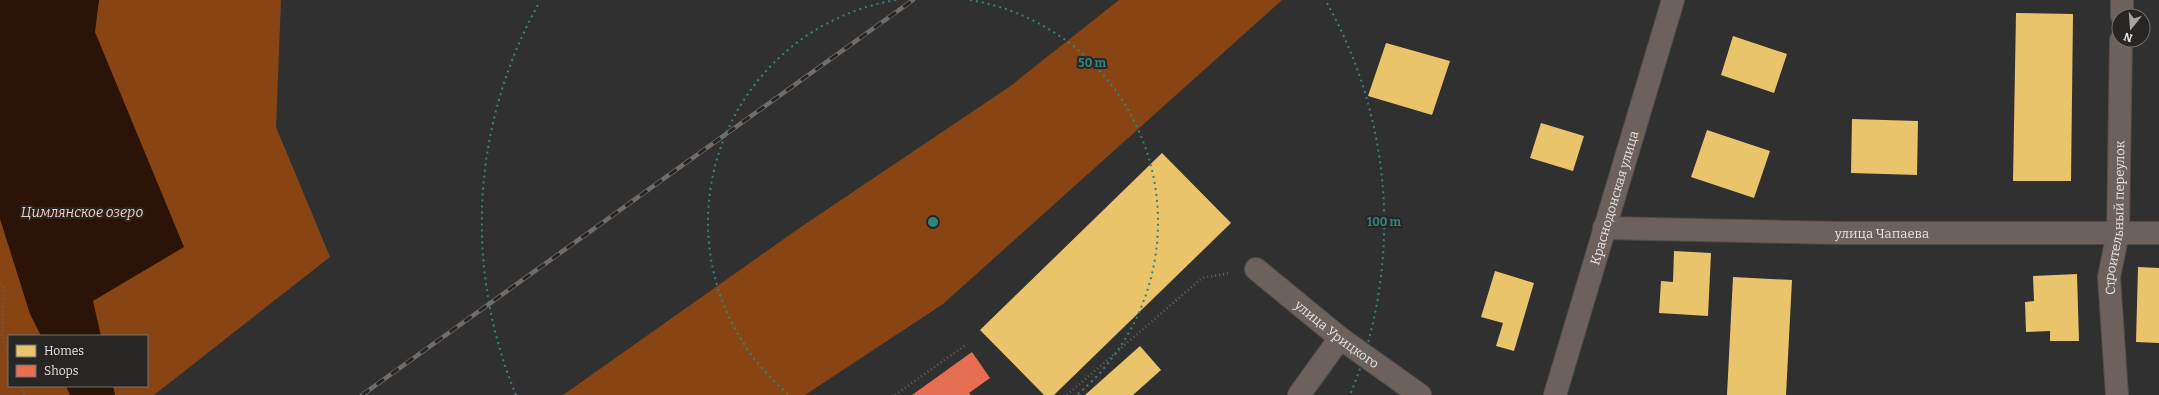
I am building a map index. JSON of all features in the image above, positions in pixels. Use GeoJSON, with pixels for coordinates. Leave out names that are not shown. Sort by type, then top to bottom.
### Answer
{"type":"FeatureCollection","features":[{"type":"Feature","properties":{"kind":"street","name":"Краснодонская улица"},"geometry":{"type":"LineString","coordinates":[[1555,395],[1672,0]]}},
{"type":"Feature","properties":{"kind":"street","name":"Строительный переулок"},"geometry":{"type":"LineString","coordinates":[[2117,395],[2109,277],[2118,232],[2121,48]]}},
{"type":"Feature","properties":{"kind":"street","name":"улица Чапаева"},"geometry":{"type":"LineString","coordinates":[[1604,228],[1839,233],[2159,233]]}},
{"type":"Feature","properties":{"kind":"street","name":"улица Урицкого"},"geometry":{"type":"LineString","coordinates":[[1256,269],[1340,338],[1420,395]]}},
{"type":"Feature","properties":{"kind":"street"},"geometry":{"type":"LineString","coordinates":[[1299,395],[1340,338]]}},
{"type":"Feature","properties":{"kind":"path"},"geometry":{"type":"LineString","coordinates":[[1067,395],[1202,278],[1256,269]]}},
{"type":"Feature","properties":{"kind":"path"},"geometry":{"type":"LineString","coordinates":[[0,284],[4,288],[2,336],[8,351]]}},
{"type":"Feature","properties":{"kind":"path"},"geometry":{"type":"LineString","coordinates":[[895,395],[967,344]]}},
{"type":"Feature","properties":{"kind":"shaded area"},"geometry":{"type":"Polygon","coordinates":[[[0,0],[281,0],[276,127],[330,257],[154,395],[0,395],[0,0]]]}},
{"type":"Feature","properties":{"kind":"shaded area"},"geometry":{"type":"Polygon","coordinates":[[[1119,0],[1282,0],[943,304],[805,395],[563,395],[798,229],[1009,87],[1119,0]]]}},
{"type":"Feature","properties":{"kind":"water","name":"Цимлянское озеро"},"geometry":{"type":"Polygon","coordinates":[[[0,0],[99,0],[95,32],[184,247],[93,301],[101,335],[40,335],[30,314],[0,219],[0,0]]]}},
{"type":"Feature","properties":{"kind":"water"},"geometry":{"type":"Polygon","coordinates":[[[66,387],[113,387],[115,395],[70,395],[66,387]]]}},
{"type":"Feature","properties":{"kind":"building: Homes"},"geometry":{"type":"Polygon","coordinates":[[[2016,13],[2073,14],[2071,181],[2013,181],[2016,13]]]}},
{"type":"Feature","properties":{"kind":"building: Homes"},"geometry":{"type":"Polygon","coordinates":[[[1733,36],[1787,54],[1774,93],[1721,75],[1733,36]]]}},
{"type":"Feature","properties":{"kind":"building: Homes"},"geometry":{"type":"Polygon","coordinates":[[[1386,43],[1450,61],[1432,115],[1368,96],[1386,43]]]}},
{"type":"Feature","properties":{"kind":"building: Homes"},"geometry":{"type":"Polygon","coordinates":[[[1852,119],[1918,121],[1917,175],[1851,173],[1852,119]]]}},
{"type":"Feature","properties":{"kind":"building: Homes"},"geometry":{"type":"Polygon","coordinates":[[[1541,123],[1584,136],[1573,171],[1530,158],[1541,123]]]}},
{"type":"Feature","properties":{"kind":"building: Homes"},"geometry":{"type":"Polygon","coordinates":[[[1707,130],[1770,151],[1754,198],[1691,177],[1707,130]]]}},
{"type":"Feature","properties":{"kind":"building: Homes"},"geometry":{"type":"Polygon","coordinates":[[[1162,153],[1231,223],[1054,395],[1044,395],[980,330],[1162,153]]]}},
{"type":"Feature","properties":{"kind":"building: Homes"},"geometry":{"type":"Polygon","coordinates":[[[1674,251],[1711,253],[1708,316],[1659,313],[1661,281],[1673,282],[1674,251]]]}},
{"type":"Feature","properties":{"kind":"building: Homes"},"geometry":{"type":"Polygon","coordinates":[[[2138,267],[2159,268],[2159,343],[2136,342],[2138,267]]]}},
{"type":"Feature","properties":{"kind":"building: Homes"},"geometry":{"type":"Polygon","coordinates":[[[1495,271],[1534,283],[1514,351],[1496,346],[1503,323],[1481,317],[1495,271]]]}},
{"type":"Feature","properties":{"kind":"building: Homes"},"geometry":{"type":"Polygon","coordinates":[[[2077,274],[2079,341],[2050,341],[2050,331],[2026,332],[2025,302],[2034,301],[2033,276],[2077,274]]]}},
{"type":"Feature","properties":{"kind":"building: Homes"},"geometry":{"type":"Polygon","coordinates":[[[1733,277],[1792,280],[1786,395],[1727,395],[1733,277]]]}},
{"type":"Feature","properties":{"kind":"building: Homes"},"geometry":{"type":"Polygon","coordinates":[[[1140,346],[1161,370],[1133,395],[1085,395],[1140,346]]]}},
{"type":"Feature","properties":{"kind":"building: Shops"},"geometry":{"type":"Polygon","coordinates":[[[972,352],[990,378],[969,393],[971,395],[912,395],[972,352]]]}},
{"type":"Feature","properties":{"kind":"railway"},"geometry":{"type":"LineString","coordinates":[[362,395],[913,0]]}}]}
